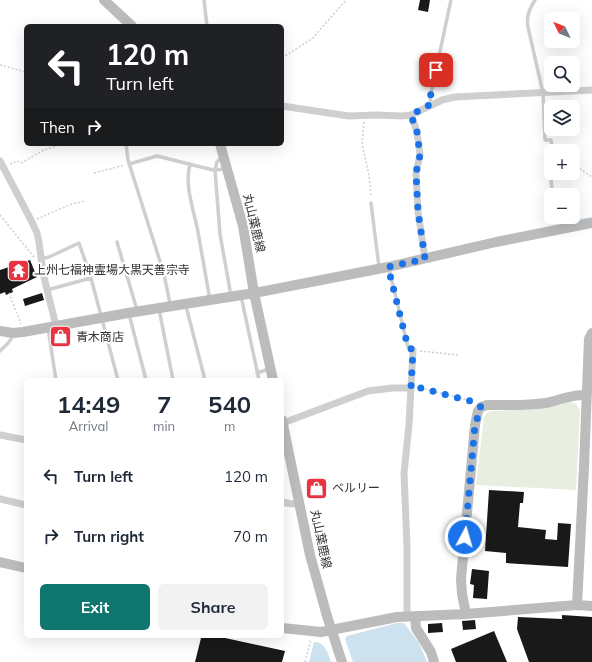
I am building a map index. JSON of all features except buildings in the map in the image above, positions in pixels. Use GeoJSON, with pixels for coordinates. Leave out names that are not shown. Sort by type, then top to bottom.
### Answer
{"type":"FeatureCollection","features":[{"type":"Feature","properties":{"kind":"street"},"geometry":{"type":"LineString","coordinates":[[104,0],[129,24]]}},
{"type":"Feature","properties":{"kind":"street"},"geometry":{"type":"LineString","coordinates":[[284,106],[349,116],[402,116],[411,115],[431,104],[455,97],[508,93],[543,93],[592,90]]}},
{"type":"Feature","properties":{"kind":"street"},"geometry":{"type":"LineString","coordinates":[[411,115],[417,132],[420,155],[416,173],[418,211],[425,259]]}},
{"type":"Feature","properties":{"kind":"street","name":"丸山葉鹿線"},"geometry":{"type":"LineString","coordinates":[[221,146],[243,226],[254,293],[272,378]]}},
{"type":"Feature","properties":{"kind":"street"},"geometry":{"type":"LineString","coordinates":[[2,164],[32,222],[39,242],[52,327]]}},
{"type":"Feature","properties":{"kind":"street"},"geometry":{"type":"LineString","coordinates":[[0,331],[52,327],[133,312],[186,305],[254,293],[384,268],[592,223]]}},
{"type":"Feature","properties":{"kind":"street"},"geometry":{"type":"LineString","coordinates":[[577,605],[588,467],[586,395],[589,339],[592,333]]}},
{"type":"Feature","properties":{"kind":"street"},"geometry":{"type":"LineString","coordinates":[[413,350],[409,425],[404,473],[411,617],[431,652],[434,662]]}},
{"type":"Feature","properties":{"kind":"street"},"geometry":{"type":"LineString","coordinates":[[284,421],[368,391],[411,388]]}},
{"type":"Feature","properties":{"kind":"street"},"geometry":{"type":"LineString","coordinates":[[466,614],[461,579],[475,425],[481,407],[487,405],[525,405],[578,395],[586,395]]}},
{"type":"Feature","properties":{"kind":"street","name":"丸山葉鹿線"},"geometry":{"type":"LineString","coordinates":[[284,432],[310,556],[342,662]]}},
{"type":"Feature","properties":{"kind":"street"},"geometry":{"type":"LineString","coordinates":[[0,435],[24,440]]}},
{"type":"Feature","properties":{"kind":"street"},"geometry":{"type":"LineString","coordinates":[[0,499],[24,505]]}},
{"type":"Feature","properties":{"kind":"street"},"geometry":{"type":"LineString","coordinates":[[284,502],[292,504],[299,503]]}},
{"type":"Feature","properties":{"kind":"street"},"geometry":{"type":"LineString","coordinates":[[0,562],[24,568]]}},
{"type":"Feature","properties":{"kind":"street"},"geometry":{"type":"LineString","coordinates":[[284,628],[306,632],[321,632],[387,618],[466,614],[577,605],[592,606]]}},
{"type":"Feature","properties":{"kind":"lane"},"geometry":{"type":"LineString","coordinates":[[204,0],[207,24]]}},
{"type":"Feature","properties":{"kind":"lane"},"geometry":{"type":"LineString","coordinates":[[431,104],[430,98],[450,0]]}},
{"type":"Feature","properties":{"kind":"lane"},"geometry":{"type":"LineString","coordinates":[[535,0],[528,12],[528,27],[543,93],[545,140],[551,140],[552,144]]}},
{"type":"Feature","properties":{"kind":"lane"},"geometry":{"type":"LineString","coordinates":[[126,146],[129,164],[164,274],[170,307]]}},
{"type":"Feature","properties":{"kind":"lane"},"geometry":{"type":"LineString","coordinates":[[129,164],[154,156],[215,170],[227,168]]}},
{"type":"Feature","properties":{"kind":"lane"},"geometry":{"type":"LineString","coordinates":[[224,156],[217,162],[215,170],[220,234],[258,378]]}},
{"type":"Feature","properties":{"kind":"lane"},"geometry":{"type":"LineString","coordinates":[[190,164],[187,179],[210,301]]}},
{"type":"Feature","properties":{"kind":"lane"},"geometry":{"type":"LineString","coordinates":[[371,203],[384,268],[408,347],[413,350]]}},
{"type":"Feature","properties":{"kind":"lane"},"geometry":{"type":"LineString","coordinates":[[117,242],[133,312],[146,378]]}},
{"type":"Feature","properties":{"kind":"lane"},"geometry":{"type":"LineString","coordinates":[[41,259],[49,257],[79,243],[91,278],[117,378]]}},
{"type":"Feature","properties":{"kind":"lane"},"geometry":{"type":"LineString","coordinates":[[47,290],[91,278]]}},
{"type":"Feature","properties":{"kind":"lane"},"geometry":{"type":"LineString","coordinates":[[186,305],[204,378]]}},
{"type":"Feature","properties":{"kind":"lane"},"geometry":{"type":"LineString","coordinates":[[159,308],[172,378]]}},
{"type":"Feature","properties":{"kind":"lane"},"geometry":{"type":"LineString","coordinates":[[52,327],[56,378]]}},
{"type":"Feature","properties":{"kind":"lane"},"geometry":{"type":"LineString","coordinates":[[0,351],[17,330]]}},
{"type":"Feature","properties":{"kind":"lane"},"geometry":{"type":"LineString","coordinates":[[257,373],[270,369]]}},
{"type":"Feature","properties":{"kind":"path"},"geometry":{"type":"LineString","coordinates":[[284,57],[312,38],[346,0]]}},
{"type":"Feature","properties":{"kind":"path"},"geometry":{"type":"LineString","coordinates":[[0,65],[24,71]]}},
{"type":"Feature","properties":{"kind":"path"},"geometry":{"type":"LineString","coordinates":[[364,116],[362,144],[369,175],[371,203]]}},
{"type":"Feature","properties":{"kind":"path"},"geometry":{"type":"LineString","coordinates":[[2,164],[17,161],[21,164],[44,150],[56,146]]}},
{"type":"Feature","properties":{"kind":"path"},"geometry":{"type":"LineString","coordinates":[[94,174],[129,164]]}},
{"type":"Feature","properties":{"kind":"path"},"geometry":{"type":"LineString","coordinates":[[580,169],[592,177]]}},
{"type":"Feature","properties":{"kind":"path"},"geometry":{"type":"LineString","coordinates":[[32,222],[40,217],[72,204],[85,201]]}},
{"type":"Feature","properties":{"kind":"path"},"geometry":{"type":"LineString","coordinates":[[0,215],[33,256],[36,259],[41,259]]}},
{"type":"Feature","properties":{"kind":"path"},"geometry":{"type":"LineString","coordinates":[[10,293],[17,330]]}},
{"type":"Feature","properties":{"kind":"path"},"geometry":{"type":"LineString","coordinates":[[413,350],[458,355]]}},
{"type":"Feature","properties":{"kind":"path"},"geometry":{"type":"LineString","coordinates":[[411,388],[417,387],[474,402],[481,407]]}},
{"type":"Feature","properties":{"kind":"path"},"geometry":{"type":"LineString","coordinates":[[305,662],[311,638]]}},
{"type":"Feature","properties":{"kind":"shaded area"},"geometry":{"type":"Polygon","coordinates":[[[571,402],[576,404],[580,410],[576,490],[476,485],[484,417],[487,413],[491,411],[541,409],[571,402]]]}},
{"type":"Feature","properties":{"kind":"water"},"geometry":{"type":"Polygon","coordinates":[[[397,623],[404,623],[419,643],[427,662],[353,662],[345,639],[347,636],[397,623]]]}},
{"type":"Feature","properties":{"kind":"water"},"geometry":{"type":"Polygon","coordinates":[[[314,642],[318,642],[323,646],[331,662],[309,662],[314,642]]]}},
{"type":"Feature","properties":{"kind":"waterway"},"geometry":{"type":"LineString","coordinates":[[580,220],[592,218]]}},
{"type":"Feature","properties":{"kind":"place","name":"上州七福神霊場大黒天善宗寺"},"geometry":{"type":"Point","coordinates":[19,270]}},
{"type":"Feature","properties":{"kind":"place","name":"青木商店"},"geometry":{"type":"Point","coordinates":[61,337]}},
{"type":"Feature","properties":{"kind":"place","name":"ベルリー"},"geometry":{"type":"Point","coordinates":[317,488]}},
{"type":"Feature","properties":{"kind":"route"},"geometry":{"type":"LineString","coordinates":[[436,70],[430,98],[431,104],[411,115],[417,132],[420,155],[416,173],[418,211],[425,259],[388,267],[404,334],[408,347],[413,350],[411,388],[417,387],[474,402],[481,407],[478,411],[475,425],[465,537]]}}]}
